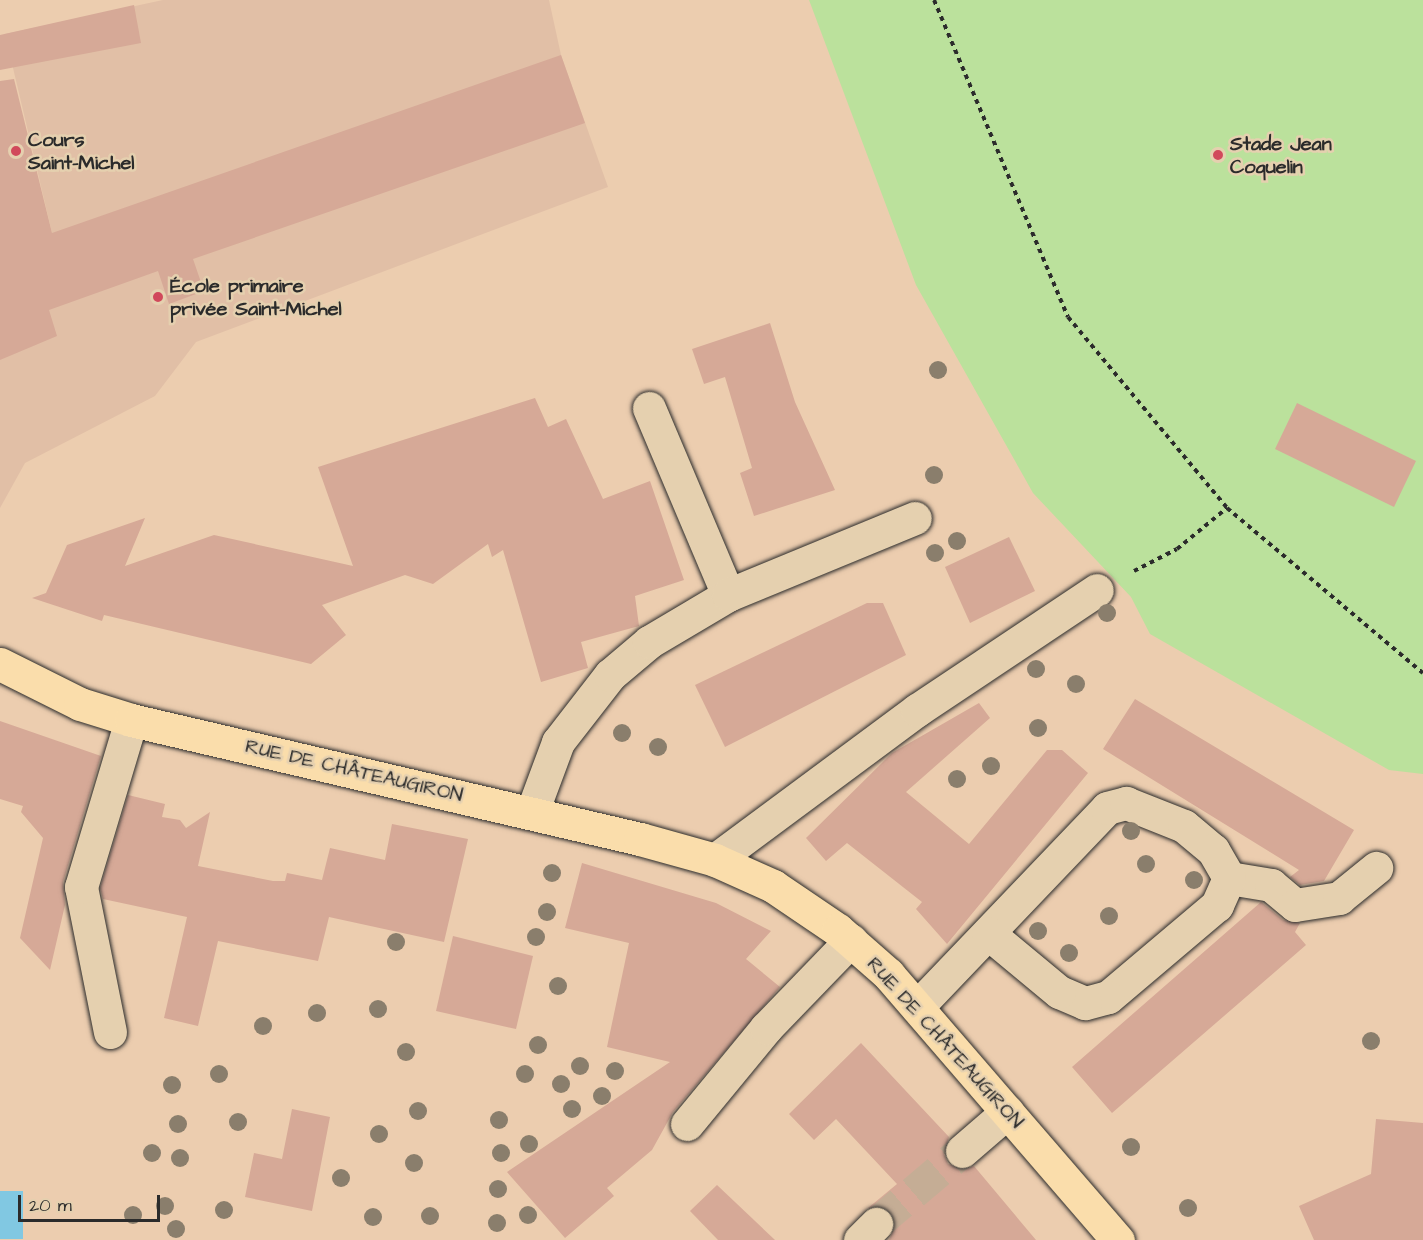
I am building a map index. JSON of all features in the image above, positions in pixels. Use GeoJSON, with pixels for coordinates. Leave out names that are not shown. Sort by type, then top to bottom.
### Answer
{"type":"FeatureCollection","features":[{"type":"Feature","properties":{"kind":"main road","name":"RUE DE CHÂTEAUGIRON"},"geometry":{"type":"LineString","coordinates":[[0,664],[80,704],[131,720],[532,812],[715,860],[773,886],[851,940],[917,1007],[1118,1240]]}},
{"type":"Feature","properties":{"kind":"street"},"geometry":{"type":"LineString","coordinates":[[649,408],[728,595]]}},
{"type":"Feature","properties":{"kind":"street"},"geometry":{"type":"LineString","coordinates":[[532,812],[558,742],[610,675],[649,642],[728,595],[915,518]]}},
{"type":"Feature","properties":{"kind":"street"},"geometry":{"type":"LineString","coordinates":[[715,860],[917,710],[1097,590]]}},
{"type":"Feature","properties":{"kind":"street"},"geometry":{"type":"LineString","coordinates":[[110,1032],[81,887],[131,720]]}},
{"type":"Feature","properties":{"kind":"street"},"geometry":{"type":"LineString","coordinates":[[917,1007],[1107,808],[1126,803],[1184,826],[1213,850],[1228,878]]}},
{"type":"Feature","properties":{"kind":"street"},"geometry":{"type":"LineString","coordinates":[[1228,878],[1271,885],[1295,905],[1339,898],[1376,868]]}},
{"type":"Feature","properties":{"kind":"street"},"geometry":{"type":"LineString","coordinates":[[988,933],[1059,993],[1086,1003],[1108,997],[1216,905],[1228,878]]}},
{"type":"Feature","properties":{"kind":"street"},"geometry":{"type":"LineString","coordinates":[[687,1124],[766,1029],[851,940]]}},
{"type":"Feature","properties":{"kind":"street"},"geometry":{"type":"LineString","coordinates":[[962,1151],[1007,1112]]}},
{"type":"Feature","properties":{"kind":"path"},"geometry":{"type":"LineString","coordinates":[[934,0],[1068,317],[1227,508],[1423,672]]}},
{"type":"Feature","properties":{"kind":"path"},"geometry":{"type":"LineString","coordinates":[[1097,590],[1177,549],[1227,508]]}},
{"type":"Feature","properties":{"kind":"shaded area","name":"École primaire privée Saint-Michel"},"geometry":{"type":"Polygon","coordinates":[[[163,0],[549,0],[561,55],[608,187],[196,342],[155,396],[25,463],[0,508],[0,253],[52,233],[5,34],[163,0]]]}},
{"type":"Feature","properties":{"kind":"green space"},"geometry":{"type":"Polygon","coordinates":[[[809,0],[1423,0],[1423,774],[1389,770],[1150,634],[1131,597],[1033,493],[916,285],[809,0]]]}},
{"type":"Feature","properties":{"kind":"water"},"geometry":{"type":"Polygon","coordinates":[[[0,1191],[23,1191],[23,1239],[0,1239],[0,1191]]]}},
{"type":"Feature","properties":{"kind":"building"},"geometry":{"type":"Polygon","coordinates":[[[134,5],[141,43],[0,70],[0,35],[134,5]]]}},
{"type":"Feature","properties":{"kind":"building"},"geometry":{"type":"Polygon","coordinates":[[[561,55],[585,123],[193,259],[204,291],[169,304],[158,271],[49,310],[57,336],[0,360],[0,81],[14,79],[52,233],[561,55]]]}},
{"type":"Feature","properties":{"kind":"building"},"geometry":{"type":"Polygon","coordinates":[[[770,323],[795,402],[835,490],[754,516],[740,473],[752,468],[725,377],[704,384],[692,349],[770,323]]]}},
{"type":"Feature","properties":{"kind":"building"},"geometry":{"type":"Polygon","coordinates":[[[535,398],[548,427],[566,419],[603,499],[650,481],[684,580],[635,596],[639,626],[581,642],[588,668],[541,682],[503,550],[492,557],[488,544],[433,584],[405,575],[322,605],[346,635],[311,664],[104,615],[102,621],[32,598],[46,593],[67,545],[145,518],[125,566],[214,535],[353,566],[318,467],[535,398]]]}},
{"type":"Feature","properties":{"kind":"building"},"geometry":{"type":"Polygon","coordinates":[[[1297,403],[1416,461],[1394,507],[1275,449],[1297,403]]]}},
{"type":"Feature","properties":{"kind":"building"},"geometry":{"type":"Polygon","coordinates":[[[1009,537],[1035,591],[970,623],[945,567],[1009,537]]]}},
{"type":"Feature","properties":{"kind":"building"},"geometry":{"type":"Polygon","coordinates":[[[867,603],[883,603],[906,655],[725,747],[695,685],[867,603]]]}},
{"type":"Feature","properties":{"kind":"building"},"geometry":{"type":"Polygon","coordinates":[[[1135,699],[1354,830],[1324,881],[1300,885],[1290,877],[1299,870],[1103,749],[1135,699]]]}},
{"type":"Feature","properties":{"kind":"building"},"geometry":{"type":"Polygon","coordinates":[[[979,703],[990,718],[906,792],[969,844],[1047,750],[1062,750],[1088,773],[947,944],[916,909],[922,902],[847,843],[826,861],[806,838],[892,753],[979,703]]]}},
{"type":"Feature","properties":{"kind":"building"},"geometry":{"type":"Polygon","coordinates":[[[0,721],[101,756],[63,882],[65,905],[50,970],[20,938],[43,838],[21,812],[23,806],[0,799],[0,721]]]}},
{"type":"Feature","properties":{"kind":"building"},"geometry":{"type":"Polygon","coordinates":[[[128,795],[165,804],[162,817],[180,820],[186,828],[210,812],[198,866],[273,881],[285,881],[287,873],[322,880],[330,848],[385,860],[392,824],[468,839],[444,942],[329,917],[318,961],[218,941],[198,1026],[164,1018],[187,917],[103,899],[100,888],[128,795]]]}},
{"type":"Feature","properties":{"kind":"building"},"geometry":{"type":"Polygon","coordinates":[[[582,863],[716,903],[771,931],[746,959],[780,987],[673,1112],[652,1150],[607,1188],[614,1196],[565,1238],[507,1172],[670,1062],[607,1047],[629,943],[565,928],[582,863]]]}},
{"type":"Feature","properties":{"kind":"building"},"geometry":{"type":"Polygon","coordinates":[[[1261,902],[1283,920],[1300,923],[1295,932],[1306,945],[1112,1113],[1072,1067],[1261,902]]]}},
{"type":"Feature","properties":{"kind":"building"},"geometry":{"type":"Polygon","coordinates":[[[453,936],[533,956],[516,1029],[436,1011],[453,936]]]}},
{"type":"Feature","properties":{"kind":"building"},"geometry":{"type":"Polygon","coordinates":[[[861,1043],[949,1137],[944,1154],[948,1164],[965,1169],[974,1166],[1036,1240],[889,1240],[894,1228],[890,1211],[868,1208],[897,1184],[836,1119],[814,1140],[789,1114],[861,1043]]]}},
{"type":"Feature","properties":{"kind":"building"},"geometry":{"type":"Polygon","coordinates":[[[292,1109],[330,1117],[312,1211],[245,1197],[254,1153],[282,1159],[292,1109]]]}},
{"type":"Feature","properties":{"kind":"building"},"geometry":{"type":"Polygon","coordinates":[[[1376,1119],[1423,1123],[1423,1240],[1314,1240],[1299,1206],[1371,1174],[1376,1119]]]}},
{"type":"Feature","properties":{"kind":"building"},"geometry":{"type":"Polygon","coordinates":[[[717,1185],[775,1240],[718,1240],[690,1211],[717,1185]]]}},
{"type":"Feature","properties":{"kind":"tunnel"},"geometry":{"type":"LineString","coordinates":[[876,1224],[962,1151]]}},
{"type":"Feature","properties":{"kind":"place","name":"Cours Saint-Michel"},"geometry":{"type":"Point","coordinates":[16,151]}},
{"type":"Feature","properties":{"kind":"place","name":"Stade Jean Coquelin"},"geometry":{"type":"Point","coordinates":[1218,155]}},
{"type":"Feature","properties":{"kind":"place","name":"École primaire privée Saint-Michel"},"geometry":{"type":"Point","coordinates":[158,297]}}]}
